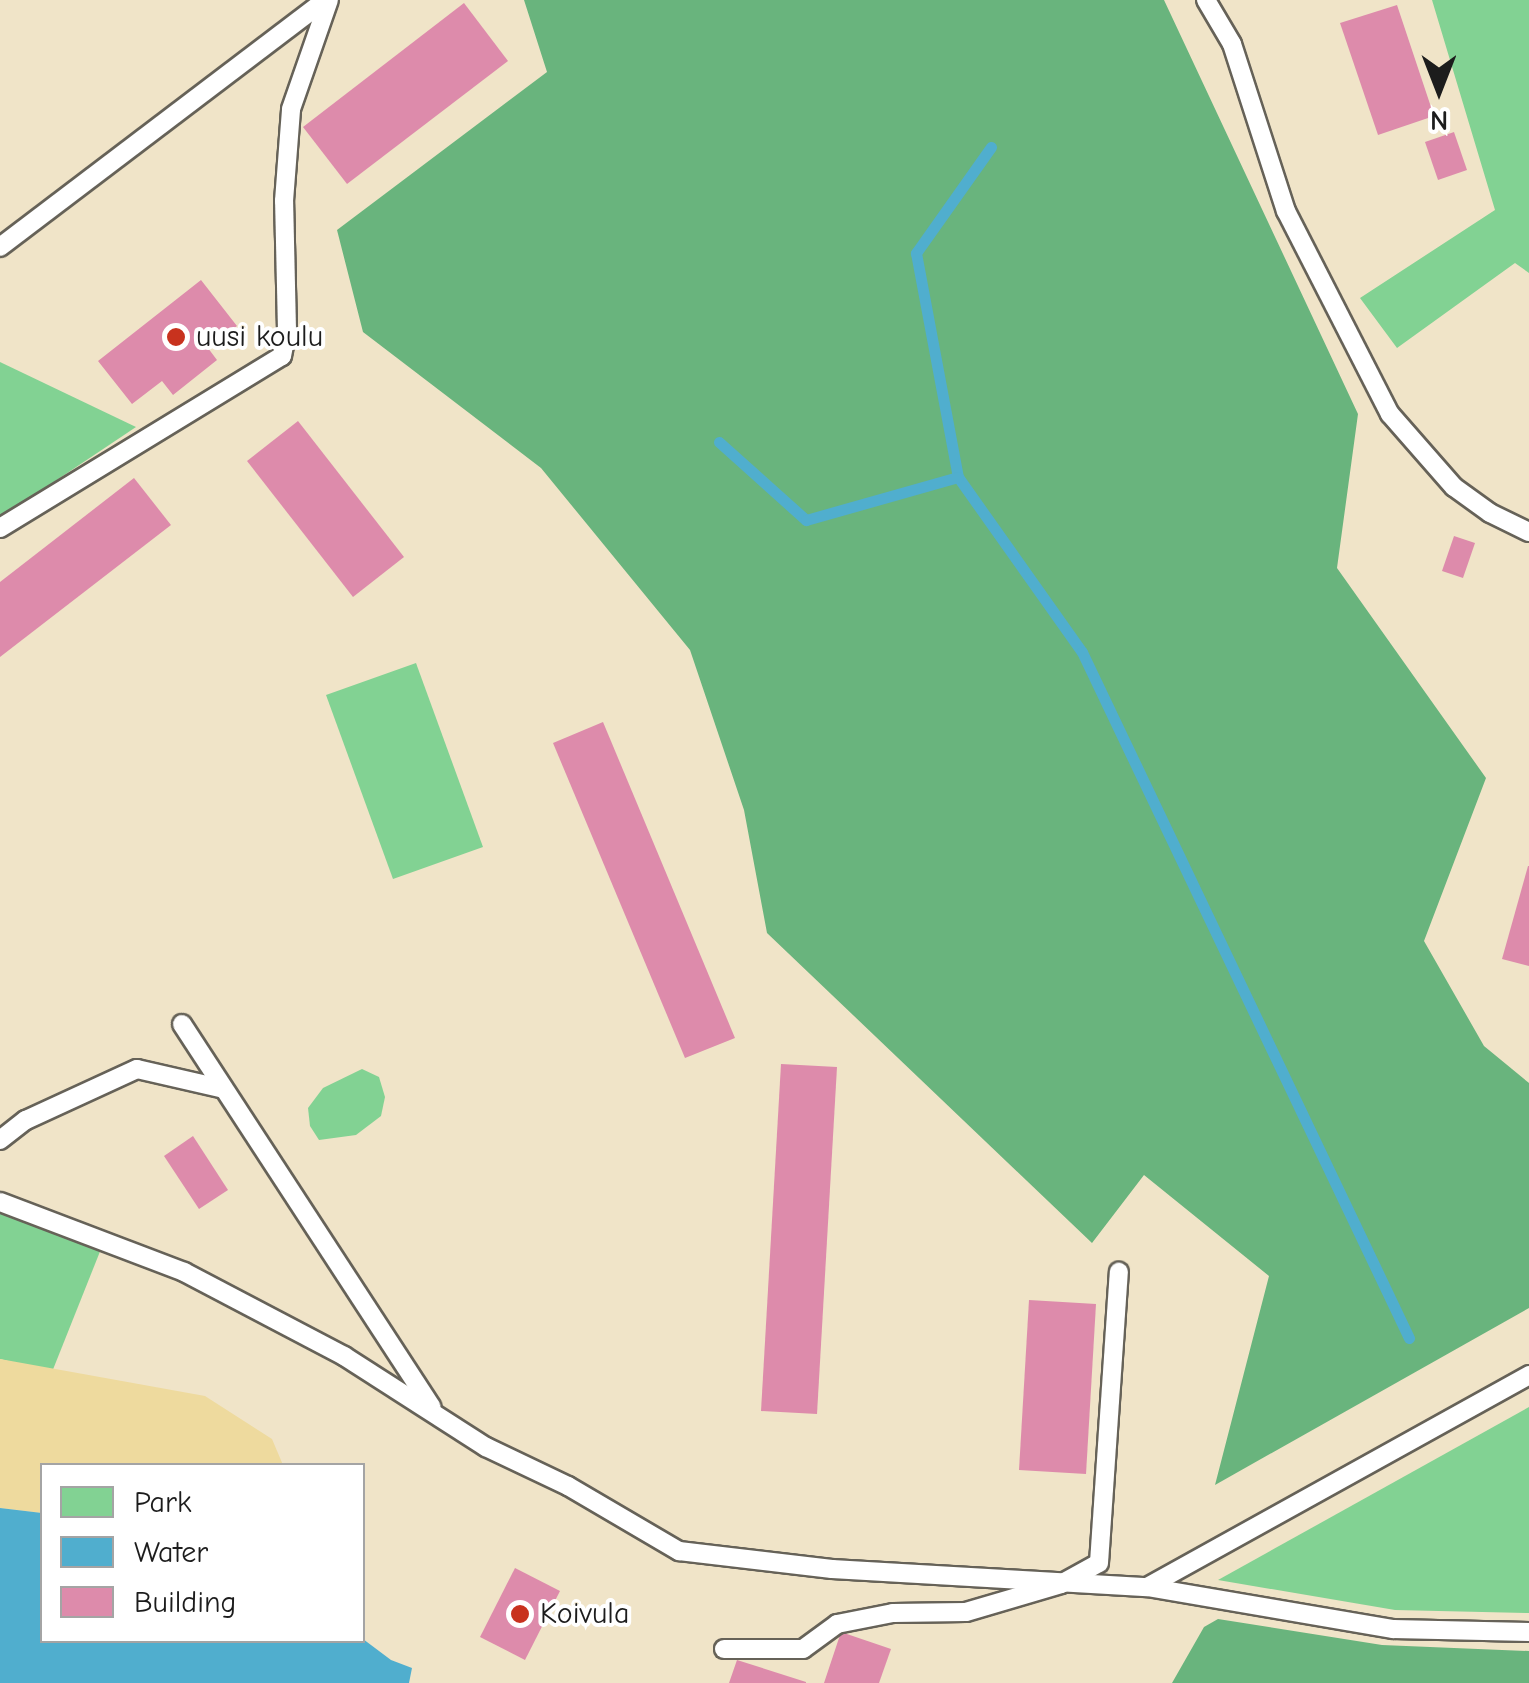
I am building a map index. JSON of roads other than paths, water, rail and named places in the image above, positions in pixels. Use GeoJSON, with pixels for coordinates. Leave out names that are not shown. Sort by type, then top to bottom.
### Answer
{"type":"FeatureCollection","features":[{"type":"Feature","properties":{"kind":"lane"},"geometry":{"type":"LineString","coordinates":[[0,247],[328,0]]}},
{"type":"Feature","properties":{"kind":"lane"},"geometry":{"type":"LineString","coordinates":[[0,528],[282,356],[287,330],[284,201],[291,110],[328,0]]}},
{"type":"Feature","properties":{"kind":"lane"},"geometry":{"type":"LineString","coordinates":[[1206,0],[1232,44],[1286,211],[1390,414],[1454,487],[1490,513],[1529,532]]}},
{"type":"Feature","properties":{"kind":"lane"},"geometry":{"type":"LineString","coordinates":[[182,1024],[220,1088],[438,1416]]}},
{"type":"Feature","properties":{"kind":"lane"},"geometry":{"type":"LineString","coordinates":[[0,1140],[26,1120],[138,1069],[220,1088]]}},
{"type":"Feature","properties":{"kind":"lane"},"geometry":{"type":"LineString","coordinates":[[0,1202],[184,1272],[344,1356],[486,1448],[568,1486],[679,1551],[832,1569],[1147,1587],[1394,1629],[1529,1632]]}},
{"type":"Feature","properties":{"kind":"lane"},"geometry":{"type":"LineString","coordinates":[[724,1649],[803,1649],[837,1624],[893,1613],[966,1612],[1060,1584],[1099,1564],[1119,1272]]}},
{"type":"Feature","properties":{"kind":"lane"},"geometry":{"type":"LineString","coordinates":[[1147,1587],[1529,1374]]}},
{"type":"Feature","properties":{"kind":"water"},"geometry":{"type":"Polygon","coordinates":[[[0,1508],[40,1513],[40,1643],[365,1640],[391,1660],[412,1668],[409,1683],[0,1683],[0,1508]]]}},
{"type":"Feature","properties":{"kind":"waterway"},"geometry":{"type":"LineString","coordinates":[[991,147],[916,253],[958,477],[1082,652],[1409,1338]]}},
{"type":"Feature","properties":{"kind":"waterway"},"geometry":{"type":"LineString","coordinates":[[719,442],[806,520],[958,477]]}},
{"type":"Feature","properties":{"kind":"place","name":"uusi koulu"},"geometry":{"type":"Point","coordinates":[176,337]}},
{"type":"Feature","properties":{"kind":"place","name":"Koivula"},"geometry":{"type":"Point","coordinates":[520,1614]}}]}
